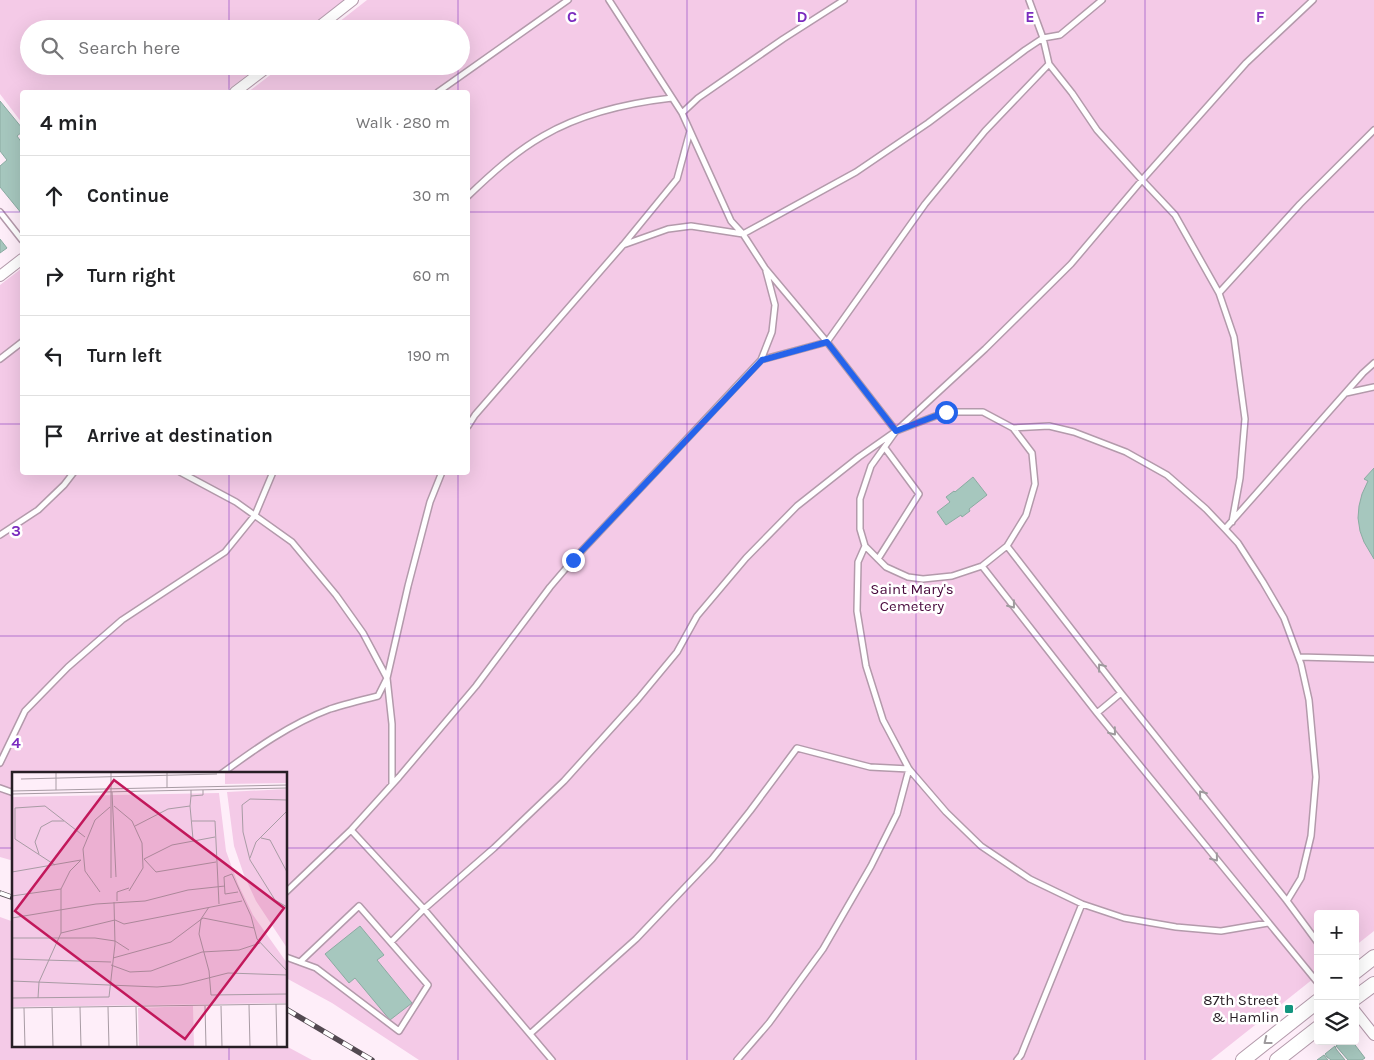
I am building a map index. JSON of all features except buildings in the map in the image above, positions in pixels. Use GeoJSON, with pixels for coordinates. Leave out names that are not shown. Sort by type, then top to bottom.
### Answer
{"type":"FeatureCollection","features":[{"type":"Feature","properties":{"kind":"main road"},"geometry":{"type":"LineString","coordinates":[[1359,969],[1374,957]]}},
{"type":"Feature","properties":{"kind":"main road"},"geometry":{"type":"LineString","coordinates":[[1359,995],[1374,984]]}},
{"type":"Feature","properties":{"kind":"main road"},"geometry":{"type":"LineString","coordinates":[[1243,1060],[1314,1004]]}},
{"type":"Feature","properties":{"kind":"main road"},"geometry":{"type":"LineString","coordinates":[[1277,1060],[1314,1031]]}},
{"type":"Feature","properties":{"kind":"street"},"geometry":{"type":"LineString","coordinates":[[327,20],[353,0]]}},
{"type":"Feature","properties":{"kind":"street"},"geometry":{"type":"LineString","coordinates":[[238,90],[257,75]]}},
{"type":"Feature","properties":{"kind":"street"},"geometry":{"type":"LineString","coordinates":[[0,276],[20,261]]}},
{"type":"Feature","properties":{"kind":"street"},"geometry":{"type":"LineString","coordinates":[[1359,1016],[1374,1035]]}},
{"type":"Feature","properties":{"kind":"lane"},"geometry":{"type":"LineString","coordinates":[[470,69],[568,0]]}},
{"type":"Feature","properties":{"kind":"lane"},"geometry":{"type":"LineString","coordinates":[[609,0],[682,112],[731,221],[743,234],[765,268],[827,342],[896,431]]}},
{"type":"Feature","properties":{"kind":"lane"},"geometry":{"type":"LineString","coordinates":[[682,112],[698,98],[783,39],[844,0]]}},
{"type":"Feature","properties":{"kind":"lane"},"geometry":{"type":"LineString","coordinates":[[1029,0],[1043,38],[1049,64],[1072,93],[1097,130],[1175,215],[1219,292],[1234,337],[1245,419],[1240,478],[1232,522]]}},
{"type":"Feature","properties":{"kind":"lane"},"geometry":{"type":"LineString","coordinates":[[623,245],[668,229],[691,226],[743,234],[856,172],[928,123],[1025,50],[1043,38],[1060,35],[1102,0]]}},
{"type":"Feature","properties":{"kind":"lane"},"geometry":{"type":"LineString","coordinates":[[391,942],[424,909],[494,848],[564,781],[638,699],[677,652],[698,616],[746,558],[797,506],[858,457],[896,431],[985,349],[1071,264],[1142,180],[1246,63],[1313,0]]}},
{"type":"Feature","properties":{"kind":"lane"},"geometry":{"type":"LineString","coordinates":[[762,360],[827,342],[924,204],[985,132],[1049,64]]}},
{"type":"Feature","properties":{"kind":"lane"},"geometry":{"type":"LineString","coordinates":[[441,90],[462,75]]}},
{"type":"Feature","properties":{"kind":"lane"},"geometry":{"type":"LineString","coordinates":[[470,194],[486,178],[544,135],[612,108],[672,98]]}},
{"type":"Feature","properties":{"kind":"lane"},"geometry":{"type":"LineString","coordinates":[[470,423],[623,245],[677,179],[690,130]]}},
{"type":"Feature","properties":{"kind":"lane"},"geometry":{"type":"LineString","coordinates":[[1219,292],[1300,204],[1374,130]]}},
{"type":"Feature","properties":{"kind":"lane"},"geometry":{"type":"LineString","coordinates":[[0,212],[20,237]]}},
{"type":"Feature","properties":{"kind":"lane"},"geometry":{"type":"LineString","coordinates":[[288,890],[351,830],[392,784],[476,686],[550,587],[573,560],[762,360],[772,332],[776,305],[765,268]]}},
{"type":"Feature","properties":{"kind":"lane"},"geometry":{"type":"LineString","coordinates":[[0,359],[20,344]]}},
{"type":"Feature","properties":{"kind":"lane"},"geometry":{"type":"LineString","coordinates":[[1226,529],[1345,393],[1374,363]]}},
{"type":"Feature","properties":{"kind":"lane"},"geometry":{"type":"LineString","coordinates":[[1345,393],[1374,387]]}},
{"type":"Feature","properties":{"kind":"lane"},"geometry":{"type":"LineString","coordinates":[[946,412],[983,412],[1013,428],[1032,453],[1035,484],[1026,515],[1007,546],[982,566],[952,576],[923,579],[908,577],[886,567],[865,546],[860,529],[860,499],[871,466],[896,431],[946,412]]}},
{"type":"Feature","properties":{"kind":"lane"},"geometry":{"type":"LineString","coordinates":[[1013,428],[1050,426],[1074,432],[1126,452],[1167,475],[1226,529],[1238,543],[1264,582],[1284,618],[1299,657],[1309,700],[1316,777],[1310,836],[1300,878],[1287,901]]}},
{"type":"Feature","properties":{"kind":"lane"},"geometry":{"type":"LineString","coordinates":[[878,559],[919,494],[885,448]]}},
{"type":"Feature","properties":{"kind":"lane"},"geometry":{"type":"LineString","coordinates":[[0,535],[38,510],[72,475]]}},
{"type":"Feature","properties":{"kind":"lane"},"geometry":{"type":"LineString","coordinates":[[186,475],[236,502],[292,542],[336,595],[363,633],[387,678],[392,724],[392,784]]}},
{"type":"Feature","properties":{"kind":"lane"},"geometry":{"type":"LineString","coordinates":[[0,763],[25,711],[68,666],[122,620],[226,552],[255,515],[272,475]]}},
{"type":"Feature","properties":{"kind":"lane"},"geometry":{"type":"LineString","coordinates":[[223,772],[260,746],[299,723],[330,709],[378,696],[387,678],[430,502],[441,475]]}},
{"type":"Feature","properties":{"kind":"lane"},"geometry":{"type":"LineString","coordinates":[[865,546],[858,562],[857,611],[866,666],[884,720],[909,768],[946,812],[982,846],[1030,880],[1082,904],[1124,918],[1221,932],[1268,923]]}},
{"type":"Feature","properties":{"kind":"lane"},"geometry":{"type":"LineString","coordinates":[[1007,546],[1314,938]]}},
{"type":"Feature","properties":{"kind":"lane"},"geometry":{"type":"LineString","coordinates":[[982,566],[1097,712],[1314,978]]}},
{"type":"Feature","properties":{"kind":"lane"},"geometry":{"type":"LineString","coordinates":[[1299,657],[1374,659]]}},
{"type":"Feature","properties":{"kind":"lane"},"geometry":{"type":"LineString","coordinates":[[1097,712],[1122,693]]}},
{"type":"Feature","properties":{"kind":"lane"},"geometry":{"type":"LineString","coordinates":[[531,1033],[636,939],[712,859],[797,748],[870,766],[909,768]]}},
{"type":"Feature","properties":{"kind":"lane"},"geometry":{"type":"LineString","coordinates":[[737,1060],[769,1022],[823,949],[871,866],[897,814],[909,768]]}},
{"type":"Feature","properties":{"kind":"lane"},"geometry":{"type":"LineString","coordinates":[[0,788],[12,792]]}},
{"type":"Feature","properties":{"kind":"lane"},"geometry":{"type":"LineString","coordinates":[[351,830],[424,909],[552,1060]]}},
{"type":"Feature","properties":{"kind":"lane"},"geometry":{"type":"LineString","coordinates":[[1017,1060],[1021,1055],[1082,904]]}},
{"type":"Feature","properties":{"kind":"lane"},"geometry":{"type":"LineString","coordinates":[[288,958],[316,968],[399,1031],[428,984],[359,906],[300,962]]}},
{"type":"Feature","properties":{"kind":"green space"},"geometry":{"type":"Polygon","coordinates":[[[0,0],[344,0],[318,20],[20,20],[20,75],[247,75],[228,90],[20,90],[20,120],[0,94],[0,0]]]}},
{"type":"Feature","properties":{"kind":"green space","name":"Saint Mary's Cemetery"},"geometry":{"type":"Polygon","coordinates":[[[367,0],[1374,0],[1374,931],[1359,943],[1359,910],[1314,910],[1314,978],[1211,1060],[419,1060],[332,1003],[288,979],[288,772],[12,772],[12,860],[0,857],[0,285],[20,270],[20,475],[470,475],[470,90],[251,90],[270,75],[470,75],[470,20],[341,20],[367,0]]]}},
{"type":"Feature","properties":{"kind":"green space"},"geometry":{"type":"Polygon","coordinates":[[[0,917],[12,921],[12,1048],[288,1047],[312,1060],[0,1060],[0,917]]]}},
{"type":"Feature","properties":{"kind":"railway"},"geometry":{"type":"LineString","coordinates":[[0,893],[12,897]]}},
{"type":"Feature","properties":{"kind":"railway"},"geometry":{"type":"LineString","coordinates":[[288,1010],[372,1060]]}},
{"type":"Feature","properties":{"kind":"place","name":"87th Street & Hamlin"},"geometry":{"type":"Point","coordinates":[1289,1009]}},
{"type":"Feature","properties":{"kind":"route"},"geometry":{"type":"LineString","coordinates":[[573,560],[762,360],[827,342],[896,431],[946,412]]}}]}
